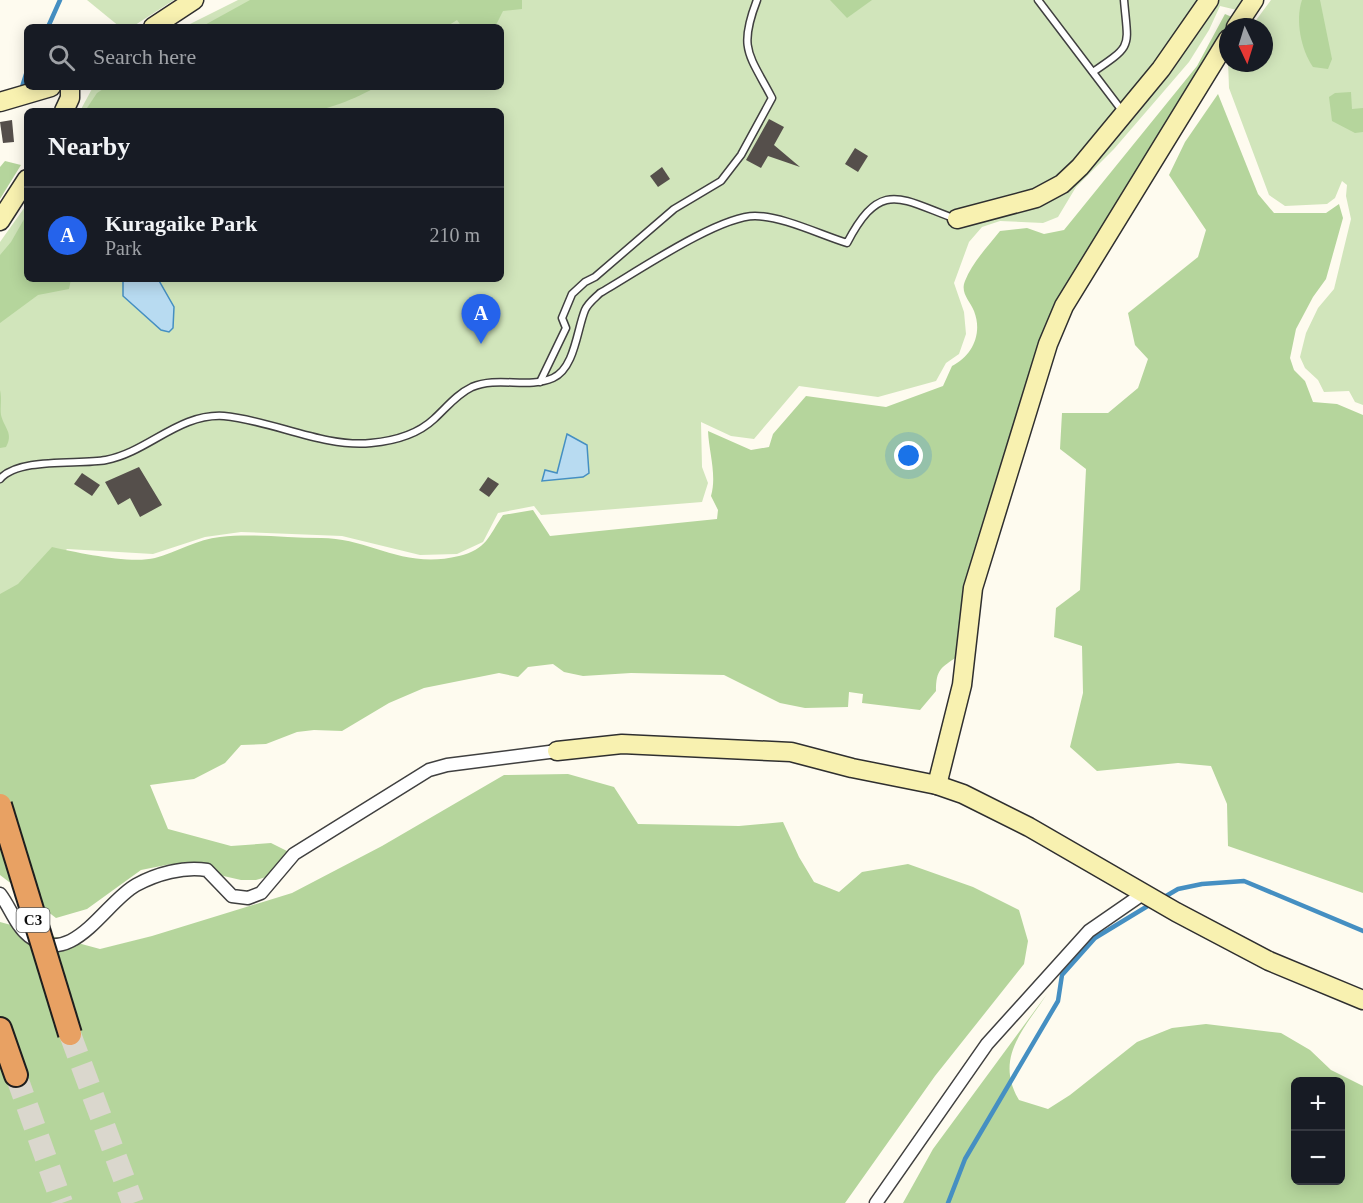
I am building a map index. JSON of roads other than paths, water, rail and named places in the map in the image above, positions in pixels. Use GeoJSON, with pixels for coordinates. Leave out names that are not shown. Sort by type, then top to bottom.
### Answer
{"type":"FeatureCollection","features":[{"type":"Feature","properties":{"kind":"highway","name":"C3"},"geometry":{"type":"LineString","coordinates":[[0,805],[70,1034]]}},
{"type":"Feature","properties":{"kind":"highway"},"geometry":{"type":"LineString","coordinates":[[0,1029],[16,1075]]}},
{"type":"Feature","properties":{"kind":"street"},"geometry":{"type":"LineString","coordinates":[[158,24],[194,0]]}},
{"type":"Feature","properties":{"kind":"street"},"geometry":{"type":"LineString","coordinates":[[957,219],[1036,198],[1062,184],[1080,167],[1161,69],[1209,0]]}},
{"type":"Feature","properties":{"kind":"street"},"geometry":{"type":"LineString","coordinates":[[1242,18],[1254,0]]}},
{"type":"Feature","properties":{"kind":"street"},"geometry":{"type":"LineString","coordinates":[[937,785],[951,737],[962,685],[973,588],[1048,344],[1064,306],[1219,54]]}},
{"type":"Feature","properties":{"kind":"street"},"geometry":{"type":"LineString","coordinates":[[0,102],[41,90]]}},
{"type":"Feature","properties":{"kind":"street"},"geometry":{"type":"LineString","coordinates":[[65,108],[70,98],[70,90]]}},
{"type":"Feature","properties":{"kind":"street"},"geometry":{"type":"LineString","coordinates":[[0,221],[24,184]]}},
{"type":"Feature","properties":{"kind":"street"},"geometry":{"type":"LineString","coordinates":[[0,894],[27,934],[48,945],[64,942],[85,933],[135,885],[174,871],[207,870],[232,896],[256,897],[294,854],[429,770],[447,765],[622,744],[791,752],[852,768],[937,785],[963,794],[1029,827],[1166,906],[1269,961],[1363,1000]]}},
{"type":"Feature","properties":{"kind":"street"},"geometry":{"type":"LineString","coordinates":[[876,1203],[987,1044],[1089,931],[1147,895]]}},
{"type":"Feature","properties":{"kind":"lane"},"geometry":{"type":"LineString","coordinates":[[540,382],[566,328],[562,318],[572,294],[675,209],[721,181],[741,154],[772,98],[752,59],[746,41],[746,29],[757,0]]}},
{"type":"Feature","properties":{"kind":"lane"},"geometry":{"type":"LineString","coordinates":[[1038,0],[1124,112]]}},
{"type":"Feature","properties":{"kind":"lane"},"geometry":{"type":"LineString","coordinates":[[1093,72],[1121,52],[1126,45],[1124,0]]}},
{"type":"Feature","properties":{"kind":"lane"},"geometry":{"type":"LineString","coordinates":[[0,479],[30,466],[105,460],[144,446],[179,424],[223,416],[342,441],[370,443],[417,431],[472,387],[492,382],[540,382],[555,378],[565,368],[586,307],[600,293],[715,227],[737,218],[757,216],[847,243],[854,230],[881,199],[895,197],[957,219]]}},
{"type":"Feature","properties":{"kind":"water"},"geometry":{"type":"Polygon","coordinates":[[[123,282],[160,282],[174,307],[173,328],[169,332],[161,330],[123,296],[123,282]]]}},
{"type":"Feature","properties":{"kind":"water"},"geometry":{"type":"Polygon","coordinates":[[[567,434],[587,445],[589,473],[583,477],[542,481],[545,470],[557,473],[567,434]]]}},
{"type":"Feature","properties":{"kind":"waterway"},"geometry":{"type":"LineString","coordinates":[[49,24],[60,0]]}},
{"type":"Feature","properties":{"kind":"waterway"},"geometry":{"type":"LineString","coordinates":[[22,87],[24,81]]}},
{"type":"Feature","properties":{"kind":"waterway"},"geometry":{"type":"LineString","coordinates":[[1161,899],[1178,889],[1202,884],[1244,881],[1363,931]]}},
{"type":"Feature","properties":{"kind":"waterway"},"geometry":{"type":"LineString","coordinates":[[948,1203],[965,1159],[1058,1001],[1062,975],[1095,938],[1151,904]]}},
{"type":"Feature","properties":{"kind":"tunnel"},"geometry":{"type":"LineString","coordinates":[[70,1034],[133,1203]]}},
{"type":"Feature","properties":{"kind":"tunnel"},"geometry":{"type":"LineString","coordinates":[[16,1075],[62,1203]]}},
{"type":"Feature","properties":{"kind":"place","name":"Kuragaike Park"},"geometry":{"type":"Point","coordinates":[481,344]}}]}
